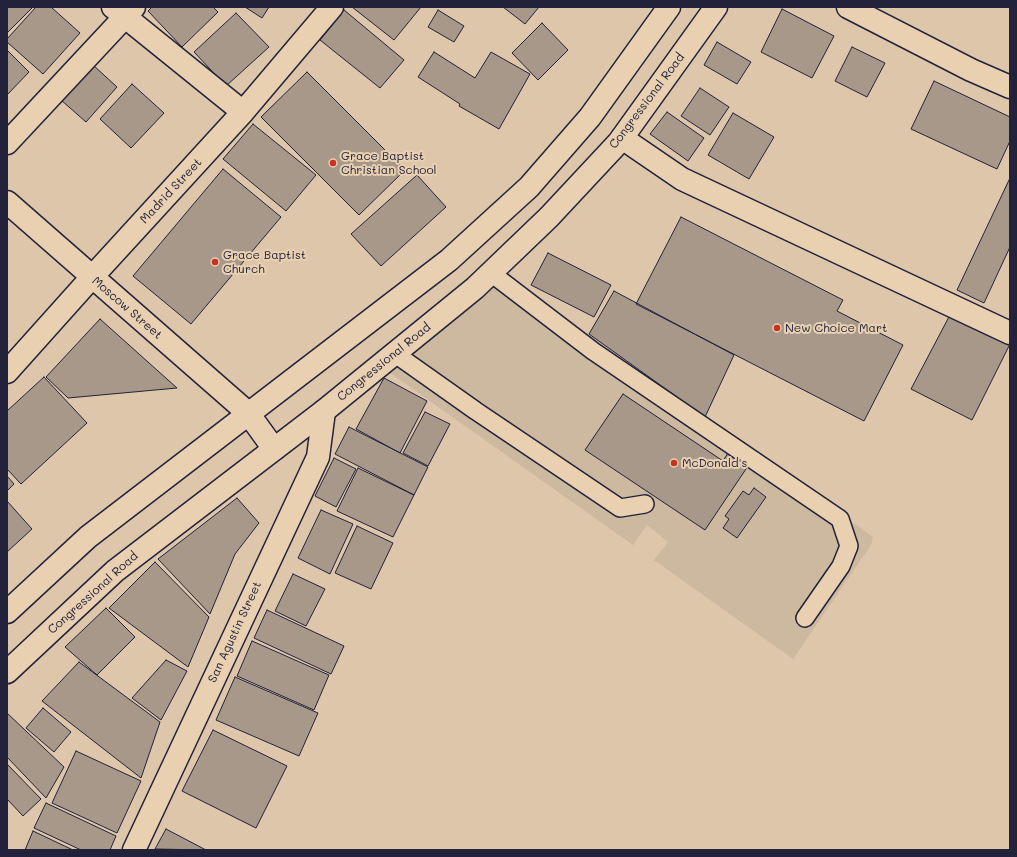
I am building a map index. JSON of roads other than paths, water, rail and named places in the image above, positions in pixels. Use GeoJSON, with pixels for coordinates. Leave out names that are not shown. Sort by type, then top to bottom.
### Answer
{"type":"FeatureCollection","features":[{"type":"Feature","properties":{"kind":"street","name":"Madrid Street"},"geometry":{"type":"LineString","coordinates":[[7,372],[243,112],[332,7]]}},
{"type":"Feature","properties":{"kind":"street"},"geometry":{"type":"LineString","coordinates":[[7,612],[88,537],[449,260],[529,186],[590,117],[669,7]]}},
{"type":"Feature","properties":{"kind":"street","name":"Congressional Road"},"geometry":{"type":"LineString","coordinates":[[7,672],[115,571],[324,411],[475,288],[491,273],[549,217],[622,138],[716,7]]}},
{"type":"Feature","properties":{"kind":"street"},"geometry":{"type":"LineString","coordinates":[[848,7],[971,70],[1010,87]]}},
{"type":"Feature","properties":{"kind":"street"},"geometry":{"type":"LineString","coordinates":[[7,143],[124,10],[243,112]]}},
{"type":"Feature","properties":{"kind":"street"},"geometry":{"type":"LineString","coordinates":[[622,138],[682,179],[1010,333]]}},
{"type":"Feature","properties":{"kind":"street","name":"Moscow Street"},"geometry":{"type":"LineString","coordinates":[[7,202],[248,413],[274,449]]}},
{"type":"Feature","properties":{"kind":"street","name":"San Agustin Street"},"geometry":{"type":"LineString","coordinates":[[134,850],[318,457],[324,411]]}},
{"type":"Feature","properties":{"kind":"lane"},"geometry":{"type":"LineString","coordinates":[[491,273],[593,351],[840,519],[849,546],[841,566],[805,618]]}},
{"type":"Feature","properties":{"kind":"lane"},"geometry":{"type":"LineString","coordinates":[[394,354],[620,508],[646,504]]}},
{"type":"Feature","properties":{"kind":"place","name":"Grace Baptist Christian School"},"geometry":{"type":"Point","coordinates":[333,163]}},
{"type":"Feature","properties":{"kind":"place","name":"Grace Baptist Church"},"geometry":{"type":"Point","coordinates":[215,262]}},
{"type":"Feature","properties":{"kind":"place","name":"New Choice Mart"},"geometry":{"type":"Point","coordinates":[777,328]}},
{"type":"Feature","properties":{"kind":"place","name":"McDonald's"},"geometry":{"type":"Point","coordinates":[674,463]}}]}
